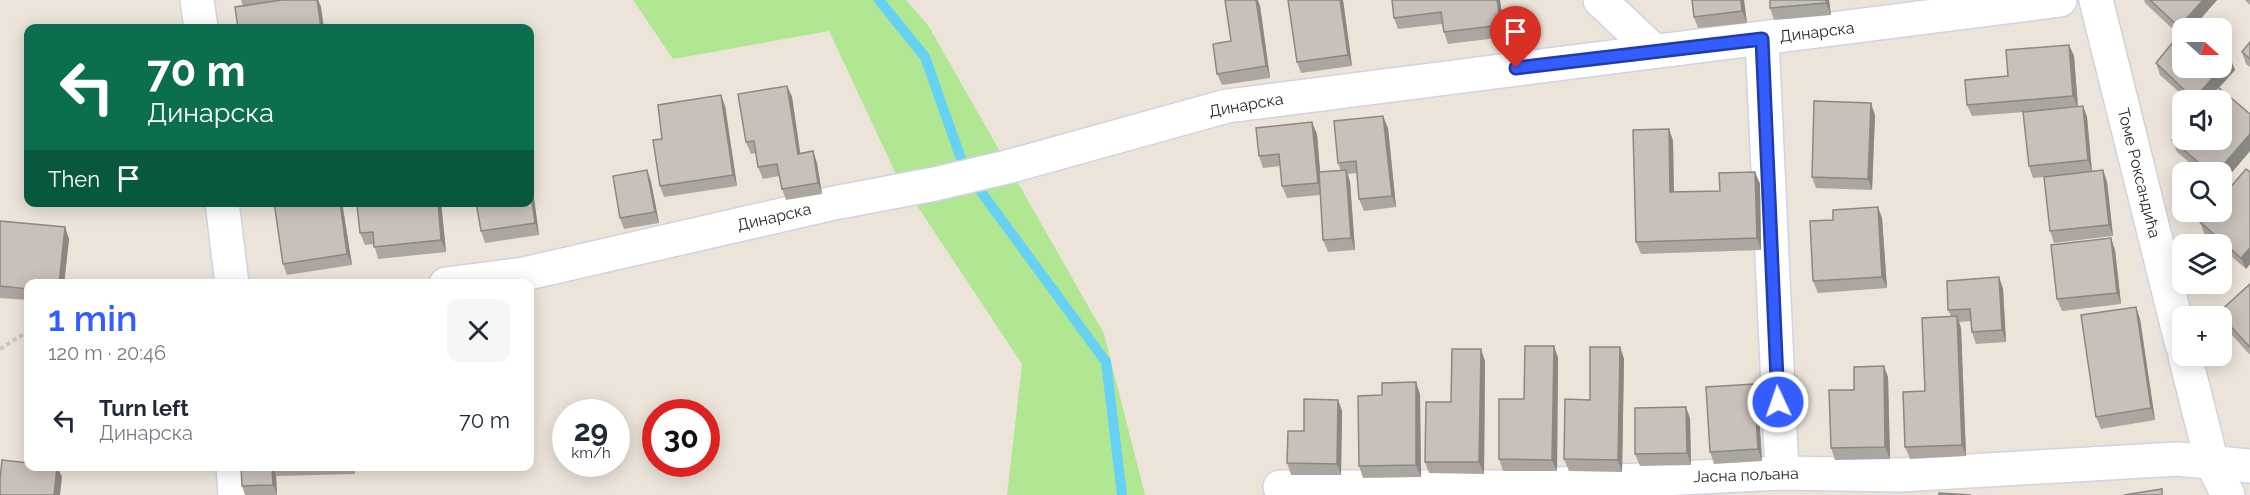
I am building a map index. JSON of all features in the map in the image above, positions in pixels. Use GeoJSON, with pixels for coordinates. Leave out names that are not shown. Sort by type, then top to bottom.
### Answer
{"type":"FeatureCollection","features":[{"type":"Feature","properties":{"kind":"street"},"geometry":{"type":"LineString","coordinates":[[197,0],[200,24]]}},
{"type":"Feature","properties":{"kind":"street"},"geometry":{"type":"LineString","coordinates":[[1600,0],[1653,50]]}},
{"type":"Feature","properties":{"kind":"street","name":"Динарска"},"geometry":{"type":"LineString","coordinates":[[485,279],[524,274],[834,203],[935,184],[1007,167],[1227,106],[2060,0]]}},
{"type":"Feature","properties":{"kind":"street","name":"Томе Роксандића"},"geometry":{"type":"LineString","coordinates":[[2096,0],[2172,306]]}},
{"type":"Feature","properties":{"kind":"street"},"geometry":{"type":"LineString","coordinates":[[1762,39],[1782,473]]}},
{"type":"Feature","properties":{"kind":"street"},"geometry":{"type":"LineString","coordinates":[[223,207],[231,279]]}},
{"type":"Feature","properties":{"kind":"street"},"geometry":{"type":"LineString","coordinates":[[2188,366],[2212,463],[2228,495]]}},
{"type":"Feature","properties":{"kind":"street","name":"Јасна пољана"},"geometry":{"type":"LineString","coordinates":[[1280,487],[1501,491],[1782,473],[1900,485],[2177,459],[2250,466]]}},
{"type":"Feature","properties":{"kind":"street"},"geometry":{"type":"LineString","coordinates":[[233,471],[235,495]]}},
{"type":"Feature","properties":{"kind":"path"},"geometry":{"type":"LineString","coordinates":[[0,350],[24,334]]}},
{"type":"Feature","properties":{"kind":"green space"},"geometry":{"type":"Polygon","coordinates":[[[633,0],[906,0],[928,25],[1104,334],[1145,495],[1007,495],[1022,364],[896,174],[829,31],[673,59],[633,0]]]}},
{"type":"Feature","properties":{"kind":"building"},"geometry":{"type":"Polygon","coordinates":[[[282,0],[317,0],[320,24],[237,24],[235,7],[282,0]]]}},
{"type":"Feature","properties":{"kind":"building"},"geometry":{"type":"Polygon","coordinates":[[[1225,0],[1256,0],[1266,66],[1217,74],[1213,44],[1231,41],[1225,0]]]}},
{"type":"Feature","properties":{"kind":"building"},"geometry":{"type":"Polygon","coordinates":[[[1288,0],[1340,0],[1348,55],[1297,62],[1288,0]]]}},
{"type":"Feature","properties":{"kind":"building"},"geometry":{"type":"Polygon","coordinates":[[[1392,0],[1497,0],[1501,25],[1444,32],[1441,12],[1394,18],[1392,0]]]}},
{"type":"Feature","properties":{"kind":"building"},"geometry":{"type":"Polygon","coordinates":[[[1692,0],[1741,0],[1742,11],[1694,17],[1692,0]]]}},
{"type":"Feature","properties":{"kind":"building"},"geometry":{"type":"Polygon","coordinates":[[[1770,0],[1826,0],[1826,3],[1770,8],[1770,0]]]}},
{"type":"Feature","properties":{"kind":"building"},"geometry":{"type":"Polygon","coordinates":[[[2150,0],[2203,0],[2187,18],[2172,18],[2172,20],[2150,0]]]}},
{"type":"Feature","properties":{"kind":"building"},"geometry":{"type":"Polygon","coordinates":[[[2250,42],[2250,59],[2242,52],[2250,42]]]}},
{"type":"Feature","properties":{"kind":"building"},"geometry":{"type":"Polygon","coordinates":[[[2172,43],[2172,78],[2212,78],[2202,90],[2184,90],[2156,63],[2172,43]]]}},
{"type":"Feature","properties":{"kind":"building"},"geometry":{"type":"Polygon","coordinates":[[[2069,45],[2073,96],[1967,105],[1965,80],[2008,76],[2006,50],[2069,45]]]}},
{"type":"Feature","properties":{"kind":"building"},"geometry":{"type":"Polygon","coordinates":[[[787,86],[798,154],[813,151],[818,183],[782,189],[777,164],[758,167],[754,141],[746,142],[738,94],[787,86]]]}},
{"type":"Feature","properties":{"kind":"building"},"geometry":{"type":"Polygon","coordinates":[[[721,95],[733,175],[660,186],[653,140],[662,139],[658,105],[721,95]]]}},
{"type":"Feature","properties":{"kind":"building"},"geometry":{"type":"Polygon","coordinates":[[[2232,99],[2250,114],[2250,134],[2226,162],[2198,162],[2184,150],[2232,150],[2232,99]]]}},
{"type":"Feature","properties":{"kind":"building"},"geometry":{"type":"Polygon","coordinates":[[[1814,101],[1871,103],[1868,179],[1812,177],[1814,101]]]}},
{"type":"Feature","properties":{"kind":"building"},"geometry":{"type":"Polygon","coordinates":[[[2083,106],[2088,160],[2029,166],[2023,112],[2083,106]]]}},
{"type":"Feature","properties":{"kind":"building"},"geometry":{"type":"Polygon","coordinates":[[[1383,116],[1392,196],[1359,199],[1356,161],[1338,163],[1334,121],[1383,116]]]}},
{"type":"Feature","properties":{"kind":"building"},"geometry":{"type":"Polygon","coordinates":[[[1312,122],[1318,183],[1282,186],[1279,154],[1259,156],[1256,128],[1312,122]]]}},
{"type":"Feature","properties":{"kind":"building"},"geometry":{"type":"Polygon","coordinates":[[[1669,129],[1670,192],[1720,191],[1719,173],[1755,172],[1757,238],[1636,242],[1633,130],[1669,129]]]}},
{"type":"Feature","properties":{"kind":"building"},"geometry":{"type":"Polygon","coordinates":[[[2246,169],[2250,172],[2250,248],[2241,258],[2232,250],[2232,234],[2214,234],[2200,222],[2232,222],[2232,185],[2246,169]]]}},
{"type":"Feature","properties":{"kind":"building"},"geometry":{"type":"Polygon","coordinates":[[[647,170],[655,212],[620,218],[613,176],[647,170]]]}},
{"type":"Feature","properties":{"kind":"building"},"geometry":{"type":"Polygon","coordinates":[[[1346,170],[1351,238],[1323,240],[1319,172],[1346,170]]]}},
{"type":"Feature","properties":{"kind":"building"},"geometry":{"type":"Polygon","coordinates":[[[2103,170],[2109,225],[2050,231],[2044,177],[2103,170]]]}},
{"type":"Feature","properties":{"kind":"building"},"geometry":{"type":"Polygon","coordinates":[[[275,207],[341,207],[347,254],[283,264],[275,207]]]}},
{"type":"Feature","properties":{"kind":"building"},"geometry":{"type":"Polygon","coordinates":[[[357,207],[438,207],[441,240],[374,247],[373,232],[360,233],[357,207]]]}},
{"type":"Feature","properties":{"kind":"building"},"geometry":{"type":"Polygon","coordinates":[[[477,207],[533,207],[535,223],[481,231],[477,207]]]}},
{"type":"Feature","properties":{"kind":"building"},"geometry":{"type":"Polygon","coordinates":[[[1878,207],[1882,277],[1813,281],[1810,221],[1833,220],[1833,210],[1878,207]]]}},
{"type":"Feature","properties":{"kind":"building"},"geometry":{"type":"Polygon","coordinates":[[[0,221],[65,227],[60,279],[24,279],[24,289],[0,286],[0,221]]]}},
{"type":"Feature","properties":{"kind":"building"},"geometry":{"type":"Polygon","coordinates":[[[2111,238],[2117,293],[2057,299],[2051,245],[2111,238]]]}},
{"type":"Feature","properties":{"kind":"building"},"geometry":{"type":"Polygon","coordinates":[[[1999,277],[2002,330],[1972,332],[1970,309],[1948,310],[1947,281],[1999,277]]]}},
{"type":"Feature","properties":{"kind":"building"},"geometry":{"type":"Polygon","coordinates":[[[2250,284],[2250,347],[2232,328],[2232,306],[2226,306],[2250,284]]]}},
{"type":"Feature","properties":{"kind":"building"},"geometry":{"type":"Polygon","coordinates":[[[2136,307],[2151,408],[2096,417],[2081,315],[2136,307]]]}},
{"type":"Feature","properties":{"kind":"building"},"geometry":{"type":"Polygon","coordinates":[[[1957,316],[1962,445],[1905,447],[1903,392],[1925,391],[1922,318],[1957,316]]]}},
{"type":"Feature","properties":{"kind":"building"},"geometry":{"type":"Polygon","coordinates":[[[1525,346],[1554,346],[1552,460],[1499,459],[1499,399],[1524,399],[1525,346]]]}},
{"type":"Feature","properties":{"kind":"building"},"geometry":{"type":"Polygon","coordinates":[[[1590,347],[1620,347],[1618,460],[1564,459],[1565,399],[1590,400],[1590,347]]]}},
{"type":"Feature","properties":{"kind":"building"},"geometry":{"type":"Polygon","coordinates":[[[1452,349],[1481,349],[1479,462],[1425,462],[1426,402],[1451,402],[1452,349]]]}},
{"type":"Feature","properties":{"kind":"building"},"geometry":{"type":"Polygon","coordinates":[[[1884,366],[1885,447],[1831,448],[1829,390],[1854,390],[1854,367],[1884,366]]]}},
{"type":"Feature","properties":{"kind":"building"},"geometry":{"type":"Polygon","coordinates":[[[1416,382],[1416,465],[1359,466],[1358,396],[1382,395],[1382,383],[1416,382]]]}},
{"type":"Feature","properties":{"kind":"building"},"geometry":{"type":"Polygon","coordinates":[[[1754,384],[1758,449],[1710,452],[1706,387],[1754,384]]]}},
{"type":"Feature","properties":{"kind":"building"},"geometry":{"type":"Polygon","coordinates":[[[1304,399],[1338,400],[1337,464],[1287,463],[1288,431],[1304,431],[1304,399]]]}},
{"type":"Feature","properties":{"kind":"building"},"geometry":{"type":"Polygon","coordinates":[[[1686,407],[1687,453],[1635,454],[1635,408],[1686,407]]]}},
{"type":"Feature","properties":{"kind":"building"},"geometry":{"type":"Polygon","coordinates":[[[2,460],[24,463],[24,471],[56,471],[54,495],[0,495],[2,460]]]}},
{"type":"Feature","properties":{"kind":"building"},"geometry":{"type":"Polygon","coordinates":[[[241,471],[272,471],[273,485],[242,486],[241,471]]]}},
{"type":"Feature","properties":{"kind":"building"},"geometry":{"type":"Polygon","coordinates":[[[2162,489],[2162,495],[2124,495],[2162,489]]]}},
{"type":"Feature","properties":{"kind":"building"},"geometry":{"type":"Polygon","coordinates":[[[1939,493],[1971,495],[1939,495],[1939,493]]]}},
{"type":"Feature","properties":{"kind":"waterway"},"geometry":{"type":"LineString","coordinates":[[879,0],[925,57],[965,170],[1106,362],[1122,495]]}},
{"type":"Feature","properties":{"kind":"route"},"geometry":{"type":"LineString","coordinates":[[1516,68],[1653,50],[1762,39],[1778,402]]}}]}
